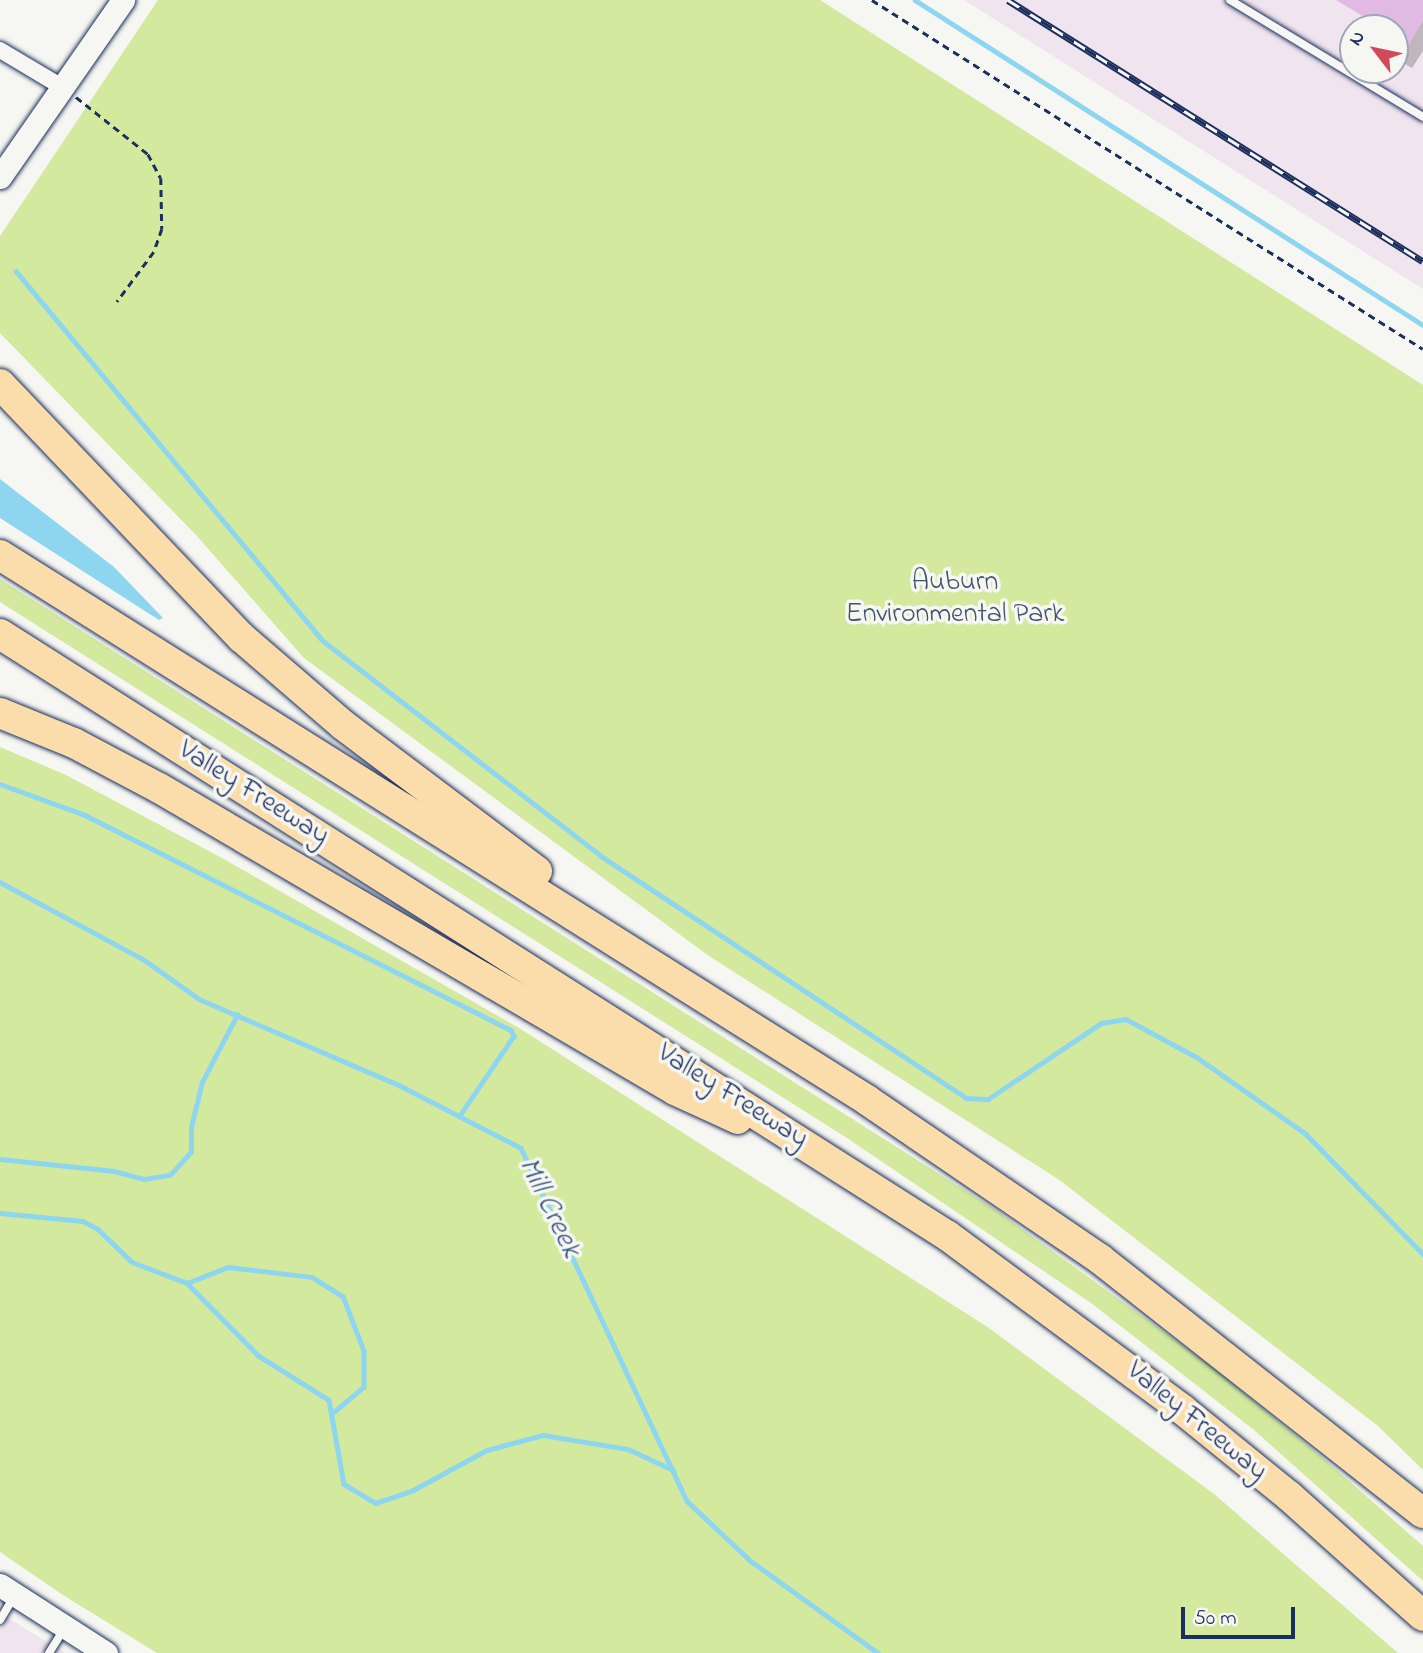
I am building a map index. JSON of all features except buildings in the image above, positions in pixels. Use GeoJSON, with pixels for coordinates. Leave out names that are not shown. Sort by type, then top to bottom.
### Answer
{"type":"FeatureCollection","features":[{"type":"Feature","properties":{"kind":"highway"},"geometry":{"type":"LineString","coordinates":[[0,384],[242,638],[287,679],[690,988]]}},
{"type":"Feature","properties":{"kind":"highway"},"geometry":{"type":"LineString","coordinates":[[0,555],[867,1100],[1100,1259],[1423,1513]]}},
{"type":"Feature","properties":{"kind":"highway","name":"Valley Freeway"},"geometry":{"type":"LineString","coordinates":[[0,634],[860,1177],[1061,1316],[1183,1410],[1289,1496],[1423,1616]]}},
{"type":"Feature","properties":{"kind":"highway"},"geometry":{"type":"LineString","coordinates":[[0,713],[74,743],[159,788],[675,1090],[860,1177]]}},
{"type":"Feature","properties":{"kind":"main road"},"geometry":{"type":"LineString","coordinates":[[0,177],[123,0]]}},
{"type":"Feature","properties":{"kind":"main road"},"geometry":{"type":"LineString","coordinates":[[8,1590],[106,1653]]}},
{"type":"Feature","properties":{"kind":"street"},"geometry":{"type":"LineString","coordinates":[[0,50],[62,87]]}},
{"type":"Feature","properties":{"kind":"lane"},"geometry":{"type":"LineString","coordinates":[[1230,0],[1423,117]]}},
{"type":"Feature","properties":{"kind":"lane"},"geometry":{"type":"LineString","coordinates":[[0,1620],[8,1590]]}},
{"type":"Feature","properties":{"kind":"lane"},"geometry":{"type":"LineString","coordinates":[[49,1653],[65,1626]]}},
{"type":"Feature","properties":{"kind":"path"},"geometry":{"type":"LineString","coordinates":[[872,0],[1423,349]]}},
{"type":"Feature","properties":{"kind":"path"},"geometry":{"type":"LineString","coordinates":[[62,87],[141,146],[161,178],[164,207],[154,252],[117,302]]}},
{"type":"Feature","properties":{"kind":"shaded area"},"geometry":{"type":"Polygon","coordinates":[[[964,0],[1423,0],[1423,289],[964,0]]]}},
{"type":"Feature","properties":{"kind":"shaded area"},"geometry":{"type":"Polygon","coordinates":[[[0,1613],[65,1653],[0,1653],[0,1613]]]}},
{"type":"Feature","properties":{"kind":"green space","name":"Auburn Environmental Park"},"geometry":{"type":"Polygon","coordinates":[[[158,0],[820,0],[1423,385],[1423,1470],[1378,1426],[1058,1179],[709,956],[304,658],[196,535],[0,333],[0,236],[158,0]]]}},
{"type":"Feature","properties":{"kind":"green space"},"geometry":{"type":"Polygon","coordinates":[[[0,579],[993,1208],[1211,1366],[1323,1458],[1423,1546],[1423,1581],[1254,1430],[1091,1303],[847,1138],[0,602],[0,579]]]}},
{"type":"Feature","properties":{"kind":"green space"},"geometry":{"type":"Polygon","coordinates":[[[0,747],[66,775],[222,858],[519,1028],[989,1328],[1214,1494],[1398,1653],[157,1653],[63,1595],[0,1552],[0,747]]]}},
{"type":"Feature","properties":{"kind":"water"},"geometry":{"type":"Polygon","coordinates":[[[0,479],[114,567],[163,618],[159,620],[0,518],[0,479]]]}},
{"type":"Feature","properties":{"kind":"waterway"},"geometry":{"type":"LineString","coordinates":[[915,0],[1423,325]]}},
{"type":"Feature","properties":{"kind":"waterway"},"geometry":{"type":"LineString","coordinates":[[16,271],[322,640],[601,856],[966,1098],[988,1099],[1101,1023],[1126,1019],[1198,1058],[1306,1134],[1423,1254]]}},
{"type":"Feature","properties":{"kind":"waterway"},"geometry":{"type":"LineString","coordinates":[[0,784],[85,815],[511,1030],[514,1036],[460,1116]]}},
{"type":"Feature","properties":{"kind":"waterway","name":"Mill Creek"},"geometry":{"type":"LineString","coordinates":[[0,882],[146,961],[199,999],[399,1085],[521,1148],[687,1501],[751,1561],[878,1653]]}},
{"type":"Feature","properties":{"kind":"waterway"},"geometry":{"type":"LineString","coordinates":[[0,1159],[114,1171],[144,1179],[170,1175],[191,1152],[191,1127],[202,1082],[237,1015]]}},
{"type":"Feature","properties":{"kind":"waterway"},"geometry":{"type":"LineString","coordinates":[[0,1213],[83,1221],[98,1229],[132,1262],[187,1283],[259,1356],[329,1400],[344,1484],[376,1503],[413,1490],[487,1450],[543,1435],[628,1449],[673,1470]]}},
{"type":"Feature","properties":{"kind":"waterway"},"geometry":{"type":"LineString","coordinates":[[187,1283],[228,1267],[312,1277],[343,1296],[364,1351],[364,1387],[332,1414]]}},
{"type":"Feature","properties":{"kind":"railway"},"geometry":{"type":"LineString","coordinates":[[1008,0],[1423,261]]}}]}
